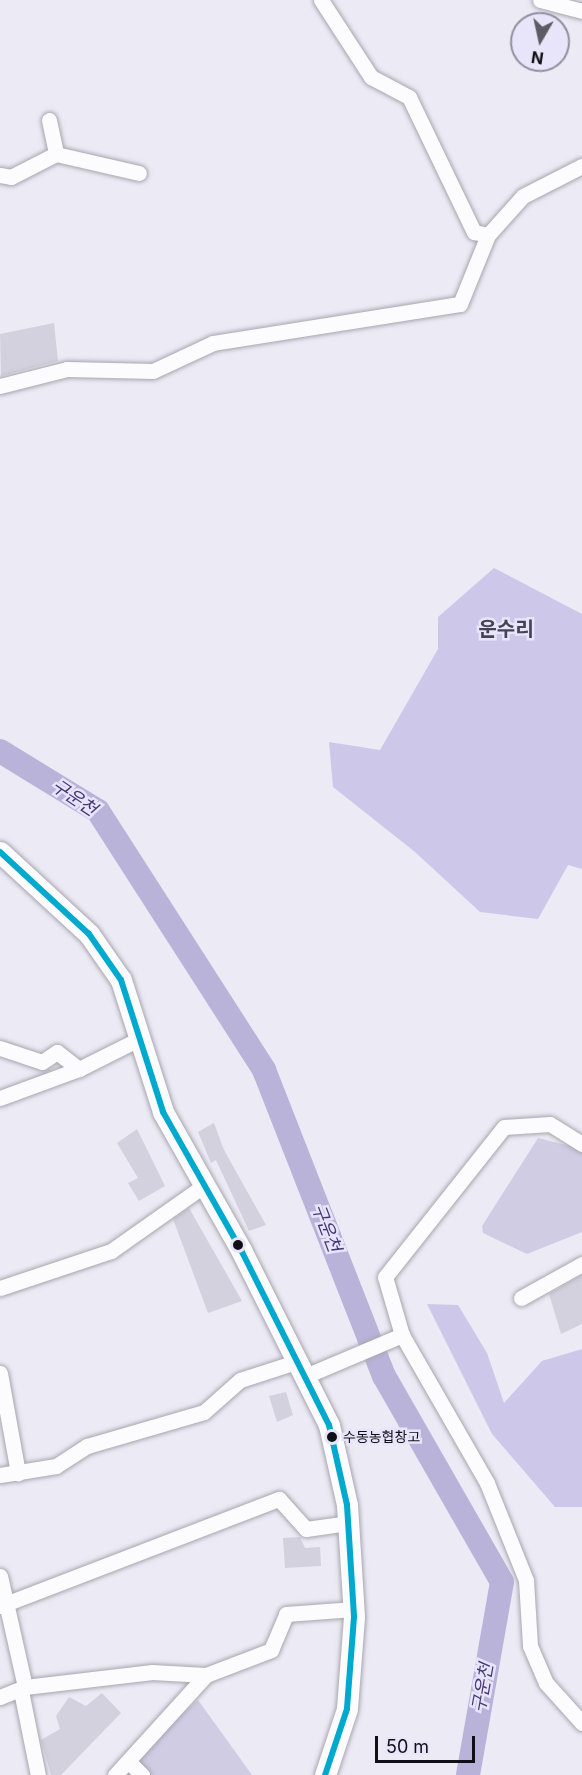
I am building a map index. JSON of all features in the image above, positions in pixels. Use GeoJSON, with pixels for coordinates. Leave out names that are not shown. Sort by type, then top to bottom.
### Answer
{"type":"FeatureCollection","features":[{"type":"Feature","properties":{"kind":"main road"},"geometry":{"type":"LineString","coordinates":[[0,852],[89,934],[121,980],[164,1113],[305,1370],[329,1425],[348,1523],[354,1609],[347,1709],[325,1775]]}},
{"type":"Feature","properties":{"kind":"street"},"geometry":{"type":"LineString","coordinates":[[321,0],[370,77],[409,97],[474,232],[488,235]]}},
{"type":"Feature","properties":{"kind":"street"},"geometry":{"type":"LineString","coordinates":[[540,0],[582,11]]}},
{"type":"Feature","properties":{"kind":"street"},"geometry":{"type":"LineString","coordinates":[[49,120],[56,154]]}},
{"type":"Feature","properties":{"kind":"street"},"geometry":{"type":"LineString","coordinates":[[0,175],[11,177],[56,154],[139,173]]}},
{"type":"Feature","properties":{"kind":"street"},"geometry":{"type":"LineString","coordinates":[[0,386],[67,369],[153,371],[213,343],[460,304],[488,235],[523,196],[582,166]]}},
{"type":"Feature","properties":{"kind":"street"},"geometry":{"type":"LineString","coordinates":[[0,1098],[79,1069],[141,1038]]}},
{"type":"Feature","properties":{"kind":"street"},"geometry":{"type":"LineString","coordinates":[[0,1048],[42,1062],[57,1052],[79,1069]]}},
{"type":"Feature","properties":{"kind":"street"},"geometry":{"type":"LineString","coordinates":[[582,1144],[549,1124],[504,1127],[385,1277],[399,1336],[487,1483],[526,1580],[530,1646],[546,1683],[582,1724]]}},
{"type":"Feature","properties":{"kind":"street"},"geometry":{"type":"LineString","coordinates":[[0,1288],[111,1251],[203,1186]]}},
{"type":"Feature","properties":{"kind":"street"},"geometry":{"type":"LineString","coordinates":[[521,1298],[582,1264]]}},
{"type":"Feature","properties":{"kind":"street"},"geometry":{"type":"LineString","coordinates":[[0,1475],[56,1466],[87,1446],[204,1412],[240,1380],[305,1370],[399,1336]]}},
{"type":"Feature","properties":{"kind":"street"},"geometry":{"type":"LineString","coordinates":[[0,1373],[18,1473]]}},
{"type":"Feature","properties":{"kind":"street"},"geometry":{"type":"LineString","coordinates":[[3,1604],[42,1594],[279,1499],[306,1529],[348,1523]]}},
{"type":"Feature","properties":{"kind":"street"},"geometry":{"type":"LineString","coordinates":[[0,1576],[3,1604],[23,1689],[38,1775]]}},
{"type":"Feature","properties":{"kind":"street"},"geometry":{"type":"LineString","coordinates":[[116,1775],[206,1676],[271,1650],[286,1614],[354,1609]]}},
{"type":"Feature","properties":{"kind":"street"},"geometry":{"type":"LineString","coordinates":[[0,1697],[23,1689],[152,1672],[206,1676]]}},
{"type":"Feature","properties":{"kind":"street"},"geometry":{"type":"LineString","coordinates":[[128,1761],[142,1775]]}},
{"type":"Feature","properties":{"kind":"shaded area"},"geometry":{"type":"Polygon","coordinates":[[[494,568],[582,614],[582,869],[568,865],[538,919],[480,912],[415,852],[333,787],[329,742],[380,750],[438,649],[438,617],[494,568]]]}},
{"type":"Feature","properties":{"kind":"shaded area"},"geometry":{"type":"Polygon","coordinates":[[[538,1138],[582,1149],[582,1232],[527,1254],[483,1233],[482,1226],[538,1138]]]}},
{"type":"Feature","properties":{"kind":"shaded area"},"geometry":{"type":"Polygon","coordinates":[[[427,1304],[458,1305],[487,1353],[504,1403],[542,1361],[582,1349],[582,1507],[555,1507],[492,1434],[427,1304]]]}},
{"type":"Feature","properties":{"kind":"shaded area"},"geometry":{"type":"Polygon","coordinates":[[[198,1700],[252,1775],[118,1775],[128,1762],[198,1700]]]}},
{"type":"Feature","properties":{"kind":"building"},"geometry":{"type":"Polygon","coordinates":[[[54,323],[58,361],[1,376],[0,334],[54,323]]]}},
{"type":"Feature","properties":{"kind":"building"},"geometry":{"type":"Polygon","coordinates":[[[214,1123],[224,1150],[266,1225],[249,1231],[216,1160],[211,1163],[198,1132],[214,1123]]]}},
{"type":"Feature","properties":{"kind":"building"},"geometry":{"type":"Polygon","coordinates":[[[137,1129],[165,1186],[139,1201],[128,1183],[138,1178],[117,1143],[137,1129]]]}},
{"type":"Feature","properties":{"kind":"building"},"geometry":{"type":"Polygon","coordinates":[[[189,1208],[242,1301],[208,1313],[173,1219],[189,1208]]]}},
{"type":"Feature","properties":{"kind":"building"},"geometry":{"type":"Polygon","coordinates":[[[582,1275],[582,1324],[561,1334],[549,1294],[582,1275]]]}},
{"type":"Feature","properties":{"kind":"building"},"geometry":{"type":"Polygon","coordinates":[[[286,1392],[293,1415],[277,1422],[269,1396],[286,1392]]]}},
{"type":"Feature","properties":{"kind":"building"},"geometry":{"type":"Polygon","coordinates":[[[300,1537],[305,1548],[320,1547],[321,1566],[285,1568],[283,1538],[300,1537]]]}},
{"type":"Feature","properties":{"kind":"building"},"geometry":{"type":"Polygon","coordinates":[[[102,1693],[121,1713],[61,1775],[51,1775],[41,1740],[60,1729],[56,1716],[69,1697],[86,1706],[102,1693]]]}},
{"type":"Feature","properties":{"kind":"waterway","name":"구운천"},"geometry":{"type":"LineString","coordinates":[[0,751],[98,811],[264,1070],[384,1376],[502,1582],[468,1775]]}},
{"type":"Feature","properties":{"kind":"transit line"},"geometry":{"type":"LineString","coordinates":[[0,852],[89,934],[121,980],[163,1112],[241,1250],[329,1425],[347,1505],[354,1617],[347,1709],[325,1775]]}},
{"type":"Feature","properties":{"kind":"place","name":"수동농협창고"},"geometry":{"type":"Point","coordinates":[332,1437]}},
{"type":"Feature","properties":{"kind":"district","name":"운수리"},"geometry":{"type":"Point","coordinates":[506,629]}}]}
